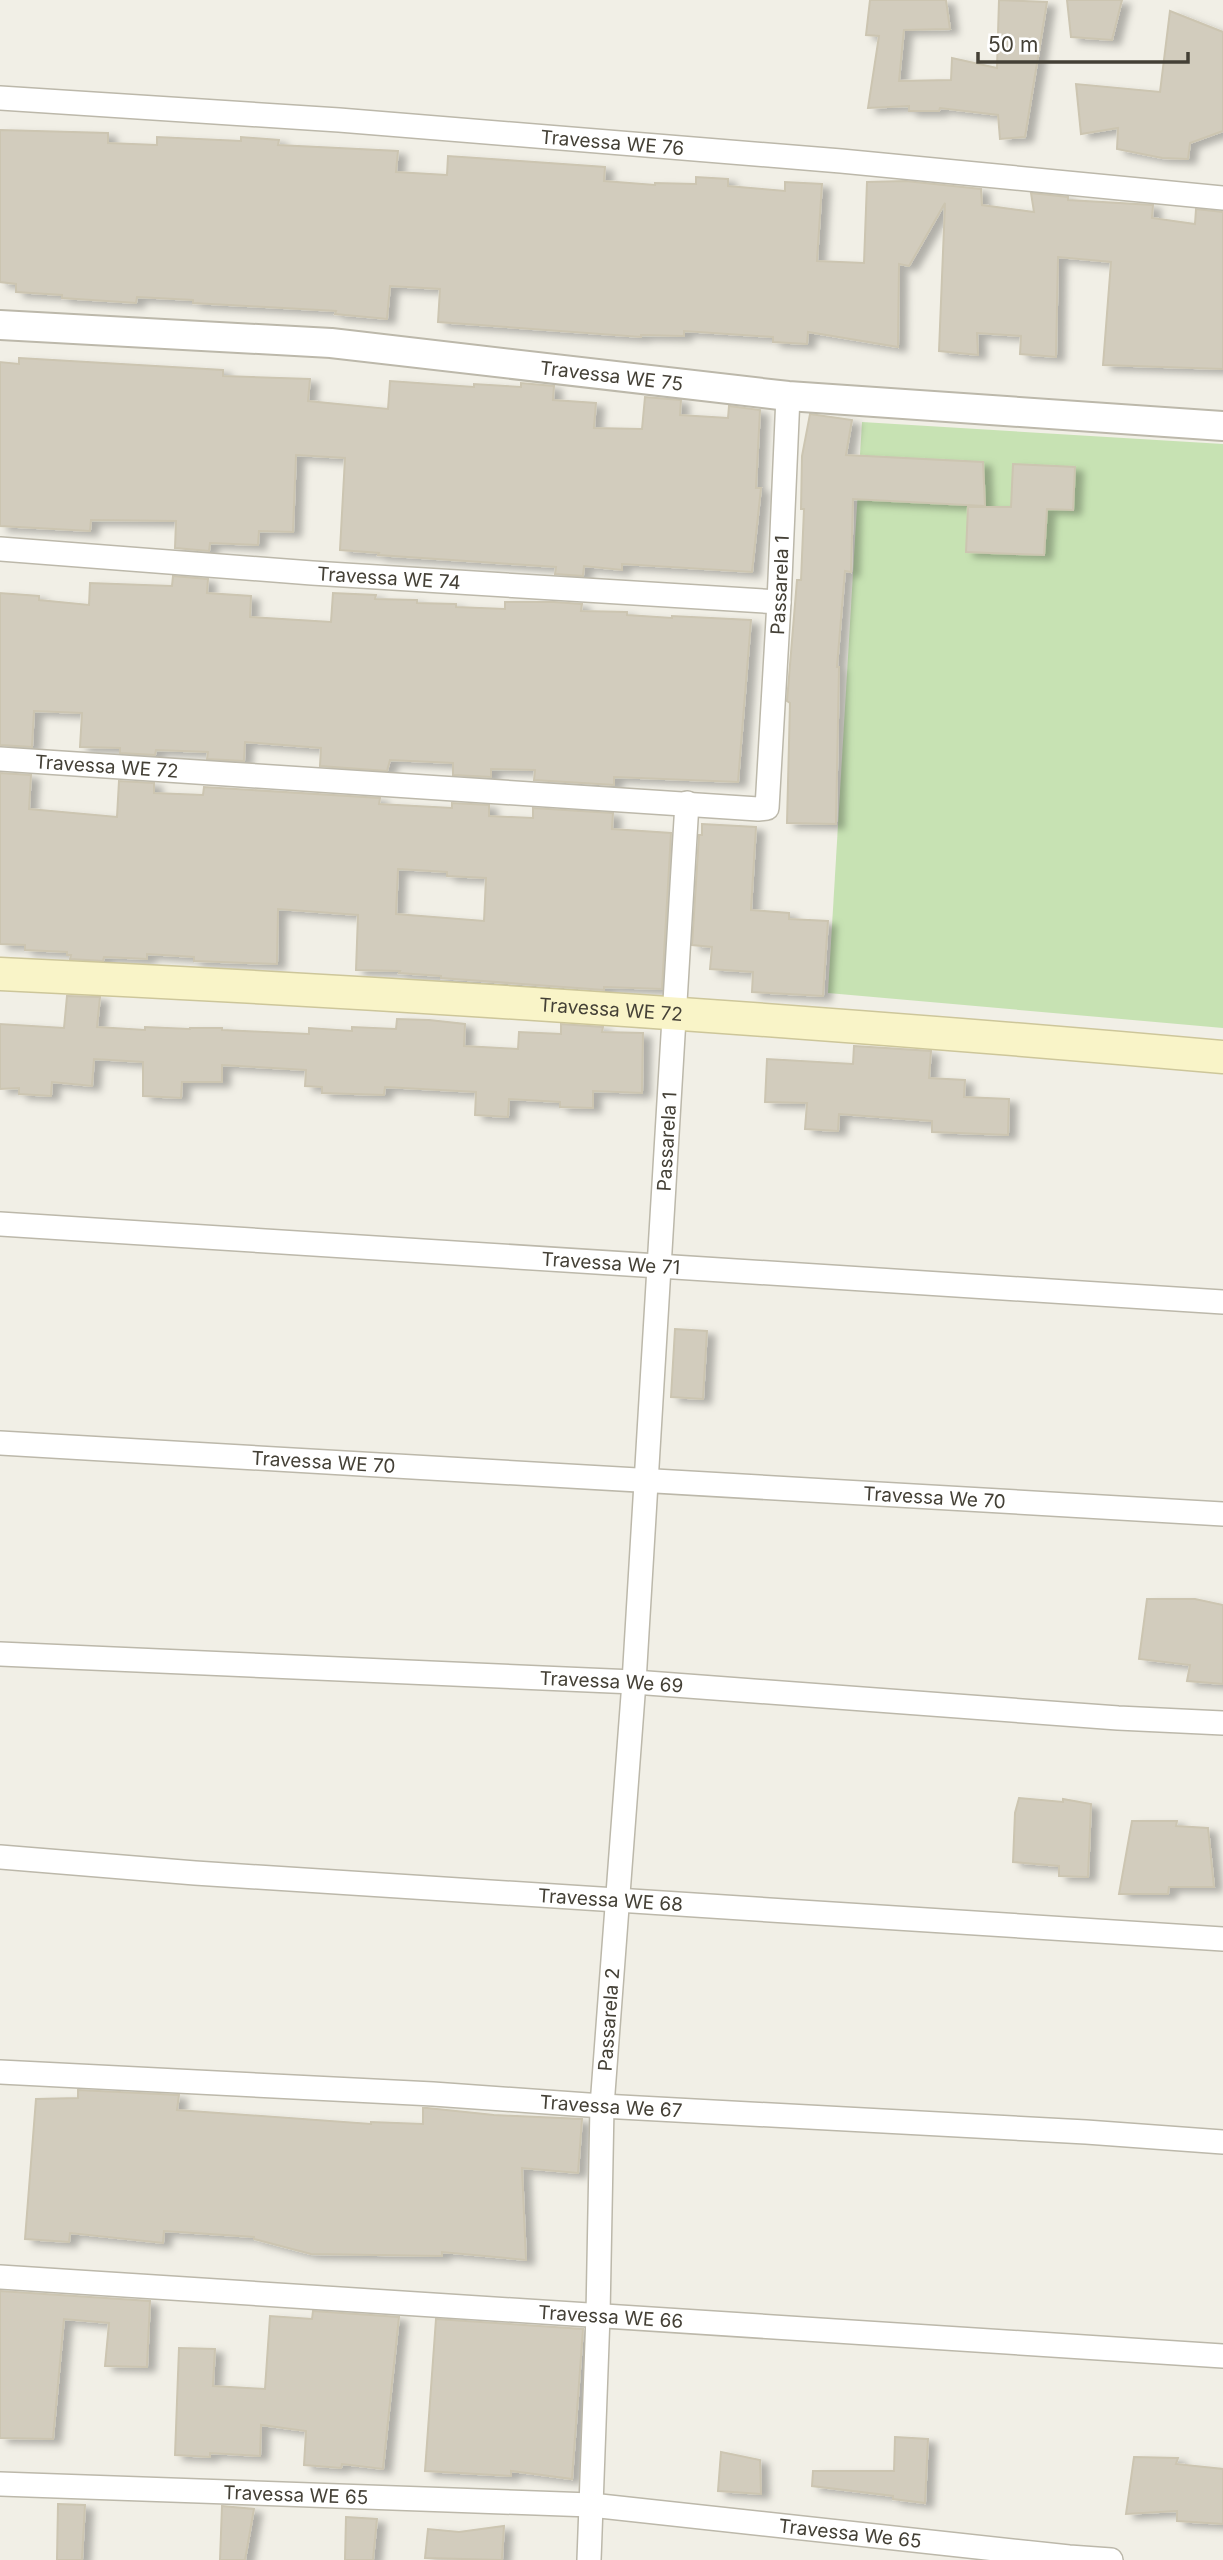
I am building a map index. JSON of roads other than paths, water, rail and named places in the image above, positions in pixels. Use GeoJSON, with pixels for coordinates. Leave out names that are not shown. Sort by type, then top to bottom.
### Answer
{"type":"FeatureCollection","features":[{"type":"Feature","properties":{"kind":"main road","name":"Travessa WE 72"},"geometry":{"type":"LineString","coordinates":[[0,974],[296,988],[674,1013],[1223,1057]]}},
{"type":"Feature","properties":{"kind":"street","name":"Travessa WE 76"},"geometry":{"type":"LineString","coordinates":[[0,98],[339,120],[841,160],[1223,198]]}},
{"type":"Feature","properties":{"kind":"street","name":"Travessa WE 75"},"geometry":{"type":"LineString","coordinates":[[0,325],[331,343],[788,396],[1223,426]]}},
{"type":"Feature","properties":{"kind":"street","name":"Passarela 1"},"geometry":{"type":"LineString","coordinates":[[758,809],[767,808],[788,396]]}},
{"type":"Feature","properties":{"kind":"street","name":"Travessa WE 74"},"geometry":{"type":"LineString","coordinates":[[0,549],[312,573],[779,602]]}},
{"type":"Feature","properties":{"kind":"street","name":"Travessa WE 72"},"geometry":{"type":"LineString","coordinates":[[0,759],[758,809]]}},
{"type":"Feature","properties":{"kind":"street","name":"Passarela 1"},"geometry":{"type":"LineString","coordinates":[[645,1482],[687,803]]}},
{"type":"Feature","properties":{"kind":"street","name":"Travessa We 71"},"geometry":{"type":"LineString","coordinates":[[0,1224],[1223,1302]]}},
{"type":"Feature","properties":{"kind":"street","name":"Travessa WE 70"},"geometry":{"type":"LineString","coordinates":[[0,1443],[645,1482]]}},
{"type":"Feature","properties":{"kind":"street","name":"Travessa We 70"},"geometry":{"type":"LineString","coordinates":[[645,1482],[1223,1514]]}},
{"type":"Feature","properties":{"kind":"street","name":"Passarela 2"},"geometry":{"type":"LineString","coordinates":[[589,2560],[598,2315],[601,2106],[634,1682],[645,1482]]}},
{"type":"Feature","properties":{"kind":"street","name":"Travessa We 69"},"geometry":{"type":"LineString","coordinates":[[0,1654],[634,1682],[1118,1718],[1223,1723]]}},
{"type":"Feature","properties":{"kind":"street","name":"Travessa WE 68"},"geometry":{"type":"LineString","coordinates":[[0,1857],[195,1873],[1223,1939]]}},
{"type":"Feature","properties":{"kind":"street","name":"Travessa We 67"},"geometry":{"type":"LineString","coordinates":[[0,2072],[433,2094],[1223,2142]]}},
{"type":"Feature","properties":{"kind":"street","name":"Travessa WE 66"},"geometry":{"type":"LineString","coordinates":[[0,2277],[1223,2356]]}},
{"type":"Feature","properties":{"kind":"street","name":"Travessa WE 65"},"geometry":{"type":"LineString","coordinates":[[0,2484],[592,2505]]}},
{"type":"Feature","properties":{"kind":"street","name":"Travessa We 65"},"geometry":{"type":"LineString","coordinates":[[592,2505],[1111,2560]]}}]}
